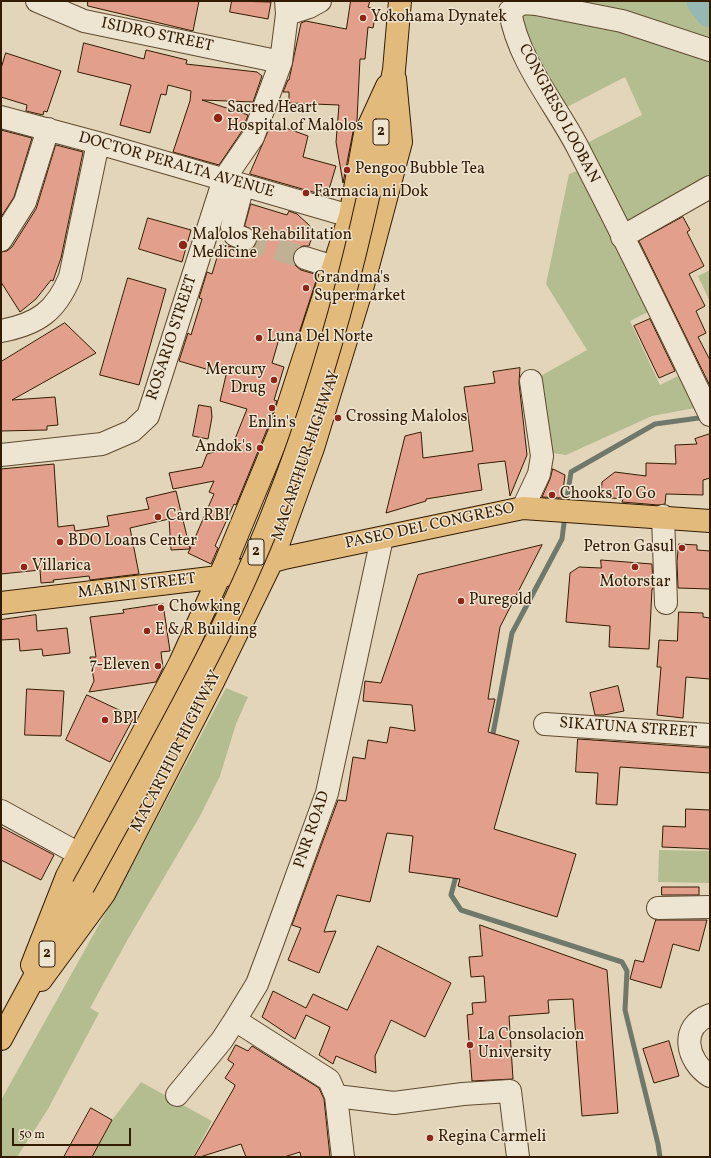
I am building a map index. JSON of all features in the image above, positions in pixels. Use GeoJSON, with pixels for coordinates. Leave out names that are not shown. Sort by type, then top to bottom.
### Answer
{"type":"FeatureCollection","features":[{"type":"Feature","properties":{"kind":"main road","name":"MACARTHUR HIGHWAY"},"geometry":{"type":"LineString","coordinates":[[6,1030],[222,630],[263,536],[303,431],[354,264],[394,70],[400,1]]}},
{"type":"Feature","properties":{"kind":"main road","name":"MACARTHUR HIGHWAY"},"geometry":{"type":"LineString","coordinates":[[6,1030],[67,876],[79,854],[102,795],[180,664],[219,577],[280,431],[350,216],[365,134],[394,70]]}},
{"type":"Feature","properties":{"kind":"main road","name":"MACARTHUR HIGHWAY"},"geometry":{"type":"LineString","coordinates":[[6,1030],[104,894],[213,682],[272,561],[313,448],[363,285],[401,142],[394,70]]}},
{"type":"Feature","properties":{"kind":"main road","name":"PASEO DEL CONGRESO"},"geometry":{"type":"LineString","coordinates":[[272,561],[382,538],[466,518],[523,508],[663,516],[710,521]]}},
{"type":"Feature","properties":{"kind":"main road","name":"MABINI STREET"},"geometry":{"type":"LineString","coordinates":[[1,603],[219,577],[272,561]]}},
{"type":"Feature","properties":{"kind":"street","name":"ISIDRO STREET"},"geometry":{"type":"LineString","coordinates":[[37,1],[70,7],[84,21],[281,62]]}},
{"type":"Feature","properties":{"kind":"street"},"geometry":{"type":"LineString","coordinates":[[286,7],[309,7],[320,1]]}},
{"type":"Feature","properties":{"kind":"street","name":"CONGRESO LOOBAN"},"geometry":{"type":"LineString","coordinates":[[707,409],[576,145],[527,60],[513,31],[510,11],[522,4],[536,4],[622,21],[710,50]]}},
{"type":"Feature","properties":{"kind":"street","name":"ROSARIO STREET"},"geometry":{"type":"LineString","coordinates":[[1,455],[102,444],[132,431],[148,416],[233,182],[253,137],[281,62],[286,7]]}},
{"type":"Feature","properties":{"kind":"street","name":"DOCTOR PERALTA AVENUE"},"geometry":{"type":"LineString","coordinates":[[1,117],[98,143],[350,216]]}},
{"type":"Feature","properties":{"kind":"street"},"geometry":{"type":"LineString","coordinates":[[1,240],[25,202],[48,130]]}},
{"type":"Feature","properties":{"kind":"street"},"geometry":{"type":"LineString","coordinates":[[1,331],[30,323],[48,312],[62,296],[70,277],[98,143]]}},
{"type":"Feature","properties":{"kind":"street"},"geometry":{"type":"LineString","coordinates":[[233,182],[232,227],[235,235],[245,239]]}},
{"type":"Feature","properties":{"kind":"street"},"geometry":{"type":"LineString","coordinates":[[622,237],[710,187]]}},
{"type":"Feature","properties":{"kind":"street"},"geometry":{"type":"LineString","coordinates":[[306,258],[334,267]]}},
{"type":"Feature","properties":{"kind":"street"},"geometry":{"type":"LineString","coordinates":[[523,508],[539,474],[542,456],[531,381]]}},
{"type":"Feature","properties":{"kind":"street"},"geometry":{"type":"LineString","coordinates":[[663,516],[666,603]]}},
{"type":"Feature","properties":{"kind":"street","name":"PNR ROAD"},"geometry":{"type":"LineString","coordinates":[[177,1095],[222,1040],[257,984],[327,792],[382,538]]}},
{"type":"Feature","properties":{"kind":"street","name":"SIKATUNA STREET"},"geometry":{"type":"LineString","coordinates":[[545,724],[710,735]]}},
{"type":"Feature","properties":{"kind":"street"},"geometry":{"type":"LineString","coordinates":[[1,811],[79,854]]}},
{"type":"Feature","properties":{"kind":"street"},"geometry":{"type":"LineString","coordinates":[[658,908],[710,907]]}},
{"type":"Feature","properties":{"kind":"street"},"geometry":{"type":"LineString","coordinates":[[710,1015],[702,1018],[693,1028],[689,1042],[691,1058],[710,1076]]}},
{"type":"Feature","properties":{"kind":"street"},"geometry":{"type":"LineString","coordinates":[[235,1020],[329,1080],[336,1096],[343,1157]]}},
{"type":"Feature","properties":{"kind":"street"},"geometry":{"type":"LineString","coordinates":[[336,1096],[394,1103],[463,1094],[510,1091],[518,1157]]}},
{"type":"Feature","properties":{"kind":"green space"},"geometry":{"type":"Polygon","coordinates":[[[508,1],[710,1],[710,182],[634,225],[622,222],[583,145],[642,115],[625,77],[563,109],[508,1]]]}},
{"type":"Feature","properties":{"kind":"green space"},"geometry":{"type":"Polygon","coordinates":[[[587,167],[654,309],[630,321],[660,385],[684,373],[695,408],[652,416],[566,455],[538,451],[530,382],[587,350],[546,284],[569,174],[587,167]]]}},
{"type":"Feature","properties":{"kind":"green space"},"geometry":{"type":"Polygon","coordinates":[[[710,270],[710,302],[698,276],[710,270]]]}},
{"type":"Feature","properties":{"kind":"green space"},"geometry":{"type":"Polygon","coordinates":[[[226,688],[248,697],[236,724],[220,776],[200,816],[128,939],[90,1008],[99,1013],[48,1109],[17,1157],[1,1157],[1,1100],[134,862],[226,688]]]}},
{"type":"Feature","properties":{"kind":"green space"},"geometry":{"type":"Polygon","coordinates":[[[659,850],[710,851],[710,883],[658,882],[659,850]]]}},
{"type":"Feature","properties":{"kind":"green space"},"geometry":{"type":"Polygon","coordinates":[[[141,1082],[212,1121],[193,1157],[92,1157],[112,1120],[141,1082]]]}},
{"type":"Feature","properties":{"kind":"building"},"geometry":{"type":"Polygon","coordinates":[[[88,1],[199,1],[193,31],[88,6],[88,1]]]}},
{"type":"Feature","properties":{"kind":"building"},"geometry":{"type":"Polygon","coordinates":[[[232,1],[271,2],[268,19],[230,12],[232,1]]]}},
{"type":"Feature","properties":{"kind":"building","name":"Sacred Heart Hospital of Malolos"},"geometry":{"type":"Polygon","coordinates":[[[351,1],[370,1],[368,7],[376,10],[373,28],[368,27],[365,59],[360,59],[357,120],[353,132],[343,183],[336,142],[339,105],[289,103],[289,92],[283,92],[289,80],[301,23],[306,21],[346,29],[351,1]]]}},
{"type":"Feature","properties":{"kind":"building"},"geometry":{"type":"Polygon","coordinates":[[[84,43],[144,59],[146,50],[187,60],[186,64],[257,72],[262,76],[253,102],[202,100],[248,115],[242,131],[219,165],[173,152],[190,101],[191,91],[168,85],[166,95],[161,94],[150,133],[120,125],[131,85],[78,72],[84,43]]]}},
{"type":"Feature","properties":{"kind":"building"},"geometry":{"type":"Polygon","coordinates":[[[6,53],[61,71],[47,112],[44,111],[43,115],[26,111],[27,105],[1,97],[1,69],[6,53]]]}},
{"type":"Feature","properties":{"kind":"building","name":"Sacred Heart Hospital of Malolos"},"geometry":{"type":"Polygon","coordinates":[[[272,123],[308,136],[303,157],[336,166],[327,196],[250,174],[272,123]]]}},
{"type":"Feature","properties":{"kind":"building"},"geometry":{"type":"Polygon","coordinates":[[[1,130],[32,138],[14,197],[1,217],[1,130]]]}},
{"type":"Feature","properties":{"kind":"building"},"geometry":{"type":"Polygon","coordinates":[[[56,145],[83,152],[61,258],[53,281],[51,280],[36,299],[20,312],[1,282],[1,252],[7,251],[12,247],[36,209],[56,145]]]}},
{"type":"Feature","properties":{"kind":"building"},"geometry":{"type":"Polygon","coordinates":[[[251,204],[287,215],[289,211],[297,214],[309,225],[313,234],[309,246],[303,246],[297,249],[293,254],[293,260],[296,266],[301,270],[318,275],[298,336],[281,332],[272,363],[284,367],[274,400],[277,401],[236,505],[234,504],[215,546],[218,548],[211,564],[188,553],[214,494],[209,492],[214,481],[173,489],[169,473],[202,467],[207,454],[239,445],[233,444],[247,409],[220,401],[226,375],[179,361],[188,333],[191,335],[202,299],[199,298],[207,272],[212,274],[221,244],[246,251],[252,249],[256,244],[257,238],[255,232],[245,226],[251,204]]]}},
{"type":"Feature","properties":{"kind":"building"},"geometry":{"type":"Polygon","coordinates":[[[683,217],[690,230],[687,232],[704,266],[689,274],[705,306],[696,311],[706,333],[698,337],[710,360],[710,386],[639,241],[683,217]]]}},
{"type":"Feature","properties":{"kind":"building"},"geometry":{"type":"Polygon","coordinates":[[[148,218],[191,230],[182,262],[139,249],[148,218]]]}},
{"type":"Feature","properties":{"kind":"building"},"geometry":{"type":"Polygon","coordinates":[[[128,278],[166,289],[139,385],[100,375],[128,278]]]}},
{"type":"Feature","properties":{"kind":"building"},"geometry":{"type":"Polygon","coordinates":[[[650,319],[675,371],[659,378],[634,326],[650,319]]]}},
{"type":"Feature","properties":{"kind":"building"},"geometry":{"type":"Polygon","coordinates":[[[65,323],[96,353],[12,400],[55,397],[58,425],[47,426],[47,430],[1,431],[1,362],[65,323]]]}},
{"type":"Feature","properties":{"kind":"building"},"geometry":{"type":"Polygon","coordinates":[[[520,368],[519,383],[527,455],[510,496],[505,461],[478,464],[482,490],[426,499],[426,501],[386,513],[405,436],[421,432],[423,458],[473,451],[464,387],[495,383],[493,372],[520,368]]]}},
{"type":"Feature","properties":{"kind":"building"},"geometry":{"type":"Polygon","coordinates":[[[199,405],[211,407],[212,417],[208,439],[193,436],[199,405]]]}},
{"type":"Feature","properties":{"kind":"building"},"geometry":{"type":"Polygon","coordinates":[[[710,434],[710,478],[703,480],[703,495],[666,494],[665,504],[658,505],[622,502],[623,499],[601,497],[602,482],[615,472],[646,476],[646,463],[676,464],[675,445],[697,444],[695,439],[710,434]]]}},
{"type":"Feature","properties":{"kind":"building"},"geometry":{"type":"Polygon","coordinates":[[[54,464],[58,527],[74,525],[75,531],[109,526],[107,516],[149,509],[146,498],[176,491],[190,549],[171,550],[169,519],[130,528],[139,574],[90,580],[89,576],[53,580],[54,582],[41,583],[40,570],[1,574],[1,469],[54,464]]]}},
{"type":"Feature","properties":{"kind":"building"},"geometry":{"type":"Polygon","coordinates":[[[553,469],[565,475],[562,498],[542,497],[553,469]]]}},
{"type":"Feature","properties":{"kind":"building"},"geometry":{"type":"Polygon","coordinates":[[[679,544],[697,545],[697,550],[710,551],[710,589],[678,588],[677,562],[679,544]]]}},
{"type":"Feature","properties":{"kind":"building"},"geometry":{"type":"Polygon","coordinates":[[[542,545],[500,627],[488,699],[495,699],[488,732],[519,741],[494,829],[576,854],[557,917],[458,886],[460,879],[409,872],[413,836],[387,833],[370,902],[337,895],[324,932],[336,931],[319,973],[288,960],[301,928],[292,925],[338,800],[346,801],[353,757],[365,759],[368,740],[387,743],[390,727],[415,731],[412,705],[363,701],[365,681],[381,683],[418,575],[542,545]]]}},
{"type":"Feature","properties":{"kind":"building"},"geometry":{"type":"Polygon","coordinates":[[[601,560],[652,564],[653,589],[649,649],[609,647],[610,626],[566,622],[570,573],[579,567],[601,568],[601,560]]]}},
{"type":"Feature","properties":{"kind":"building","name":"E & R Building"},"geometry":{"type":"Polygon","coordinates":[[[163,604],[170,651],[161,652],[163,668],[156,682],[89,692],[94,681],[90,657],[96,657],[90,617],[124,613],[123,610],[163,604]]]}},
{"type":"Feature","properties":{"kind":"building"},"geometry":{"type":"Polygon","coordinates":[[[679,612],[703,613],[703,617],[710,618],[710,679],[686,677],[683,718],[657,715],[661,667],[657,667],[659,640],[677,641],[679,612]]]}},
{"type":"Feature","properties":{"kind":"building"},"geometry":{"type":"Polygon","coordinates":[[[36,615],[37,631],[67,628],[70,653],[43,656],[42,649],[20,651],[19,639],[1,640],[1,620],[36,615]]]}},
{"type":"Feature","properties":{"kind":"building"},"geometry":{"type":"Polygon","coordinates":[[[618,686],[624,711],[604,715],[595,715],[590,693],[618,686]]]}},
{"type":"Feature","properties":{"kind":"building"},"geometry":{"type":"Polygon","coordinates":[[[27,689],[64,691],[61,736],[25,735],[27,689]]]}},
{"type":"Feature","properties":{"kind":"building"},"geometry":{"type":"Polygon","coordinates":[[[87,695],[134,717],[110,762],[66,740],[87,695]]]}},
{"type":"Feature","properties":{"kind":"building"},"geometry":{"type":"Polygon","coordinates":[[[578,739],[710,748],[710,773],[620,767],[617,805],[596,804],[598,773],[576,772],[578,739]]]}},
{"type":"Feature","properties":{"kind":"building"},"geometry":{"type":"Polygon","coordinates":[[[686,809],[710,810],[710,849],[662,847],[663,826],[685,827],[686,809]]]}},
{"type":"Feature","properties":{"kind":"building"},"geometry":{"type":"Polygon","coordinates":[[[1,827],[54,855],[41,880],[1,860],[1,827]]]}},
{"type":"Feature","properties":{"kind":"building"},"geometry":{"type":"Polygon","coordinates":[[[662,887],[699,887],[699,895],[662,895],[662,887]]]}},
{"type":"Feature","properties":{"kind":"building"},"geometry":{"type":"Polygon","coordinates":[[[656,920],[707,920],[699,951],[673,944],[661,988],[630,979],[635,960],[643,962],[656,920]]]}},
{"type":"Feature","properties":{"kind":"building"},"geometry":{"type":"Polygon","coordinates":[[[480,925],[607,970],[618,1113],[582,1116],[573,999],[548,1000],[549,1013],[509,1016],[513,1079],[472,1081],[467,1015],[473,1014],[472,1003],[486,1002],[484,976],[471,977],[469,957],[482,956],[480,925]]]}},
{"type":"Feature","properties":{"kind":"building"},"geometry":{"type":"Polygon","coordinates":[[[378,946],[451,983],[425,1037],[391,1020],[375,1056],[376,1073],[336,1056],[333,1064],[319,1055],[330,1027],[306,1015],[295,1039],[262,1017],[273,991],[306,1008],[313,994],[347,1010],[378,946]]]}},
{"type":"Feature","properties":{"kind":"building"},"geometry":{"type":"Polygon","coordinates":[[[669,1041],[679,1076],[654,1083],[643,1049],[669,1041]]]}},
{"type":"Feature","properties":{"kind":"building"},"geometry":{"type":"Polygon","coordinates":[[[236,1045],[248,1051],[252,1046],[319,1088],[324,1099],[330,1157],[301,1157],[300,1152],[284,1157],[246,1157],[241,1144],[200,1157],[194,1157],[234,1088],[235,1085],[225,1078],[234,1064],[228,1060],[236,1045]]]}},
{"type":"Feature","properties":{"kind":"building"},"geometry":{"type":"Polygon","coordinates":[[[91,1108],[112,1120],[92,1157],[64,1157],[91,1108]]]}},
{"type":"Feature","properties":{"kind":"waterway"},"geometry":{"type":"LineString","coordinates":[[701,1],[710,13]]}},
{"type":"Feature","properties":{"kind":"waterway"},"geometry":{"type":"LineString","coordinates":[[566,505],[571,472],[655,424],[706,417]]}},
{"type":"Feature","properties":{"kind":"waterway"},"geometry":{"type":"LineString","coordinates":[[492,739],[512,633],[562,539],[565,515]]}},
{"type":"Feature","properties":{"kind":"waterway"},"geometry":{"type":"LineString","coordinates":[[457,872],[451,895],[461,910],[622,962],[627,971],[625,1010],[660,1157]]}},
{"type":"Feature","properties":{"kind":"tunnel"},"geometry":{"type":"LineString","coordinates":[[245,239],[305,258]]}},
{"type":"Feature","properties":{"kind":"place","name":"Yokohama Dynatek"},"geometry":{"type":"Point","coordinates":[363,18]}},
{"type":"Feature","properties":{"kind":"place","name":"Sacred Heart Hospital of Malolos"},"geometry":{"type":"Point","coordinates":[218,118]}},
{"type":"Feature","properties":{"kind":"place","name":"Pengoo Bubble Tea"},"geometry":{"type":"Point","coordinates":[347,170]}},
{"type":"Feature","properties":{"kind":"place","name":"Farmacia ni Dok"},"geometry":{"type":"Point","coordinates":[306,193]}},
{"type":"Feature","properties":{"kind":"place","name":"Malolos Rehabilitation Medicine"},"geometry":{"type":"Point","coordinates":[183,245]}},
{"type":"Feature","properties":{"kind":"place","name":"Grandma's Supermarket"},"geometry":{"type":"Point","coordinates":[306,288]}},
{"type":"Feature","properties":{"kind":"place","name":"Luna Del Norte"},"geometry":{"type":"Point","coordinates":[259,338]}},
{"type":"Feature","properties":{"kind":"place","name":"Mercury Drug"},"geometry":{"type":"Point","coordinates":[274,380]}},
{"type":"Feature","properties":{"kind":"place","name":"Enlin's"},"geometry":{"type":"Point","coordinates":[272,408]}},
{"type":"Feature","properties":{"kind":"place","name":"Crossing Malolos"},"geometry":{"type":"Point","coordinates":[338,418]}},
{"type":"Feature","properties":{"kind":"place","name":"Andok's"},"geometry":{"type":"Point","coordinates":[260,448]}},
{"type":"Feature","properties":{"kind":"place","name":"Chooks To Go"},"geometry":{"type":"Point","coordinates":[552,495]}},
{"type":"Feature","properties":{"kind":"place","name":"Card RBI"},"geometry":{"type":"Point","coordinates":[158,517]}},
{"type":"Feature","properties":{"kind":"place","name":"BDO Loans Center"},"geometry":{"type":"Point","coordinates":[60,542]}},
{"type":"Feature","properties":{"kind":"place","name":"Petron Gasul"},"geometry":{"type":"Point","coordinates":[682,548]}},
{"type":"Feature","properties":{"kind":"place","name":"Villarica"},"geometry":{"type":"Point","coordinates":[24,567]}},
{"type":"Feature","properties":{"kind":"place","name":"Motorstar"},"geometry":{"type":"Point","coordinates":[635,567]}},
{"type":"Feature","properties":{"kind":"place","name":"Puregold"},"geometry":{"type":"Point","coordinates":[461,601]}},
{"type":"Feature","properties":{"kind":"place","name":"Chowking"},"geometry":{"type":"Point","coordinates":[161,608]}},
{"type":"Feature","properties":{"kind":"place","name":"E & R Building"},"geometry":{"type":"Point","coordinates":[147,631]}},
{"type":"Feature","properties":{"kind":"place","name":"7-Eleven"},"geometry":{"type":"Point","coordinates":[158,666]}},
{"type":"Feature","properties":{"kind":"place","name":"BPI"},"geometry":{"type":"Point","coordinates":[105,720]}},
{"type":"Feature","properties":{"kind":"place","name":"La Consolacion University"},"geometry":{"type":"Point","coordinates":[470,1045]}},
{"type":"Feature","properties":{"kind":"place","name":"Regina Carmeli"},"geometry":{"type":"Point","coordinates":[430,1138]}}]}
